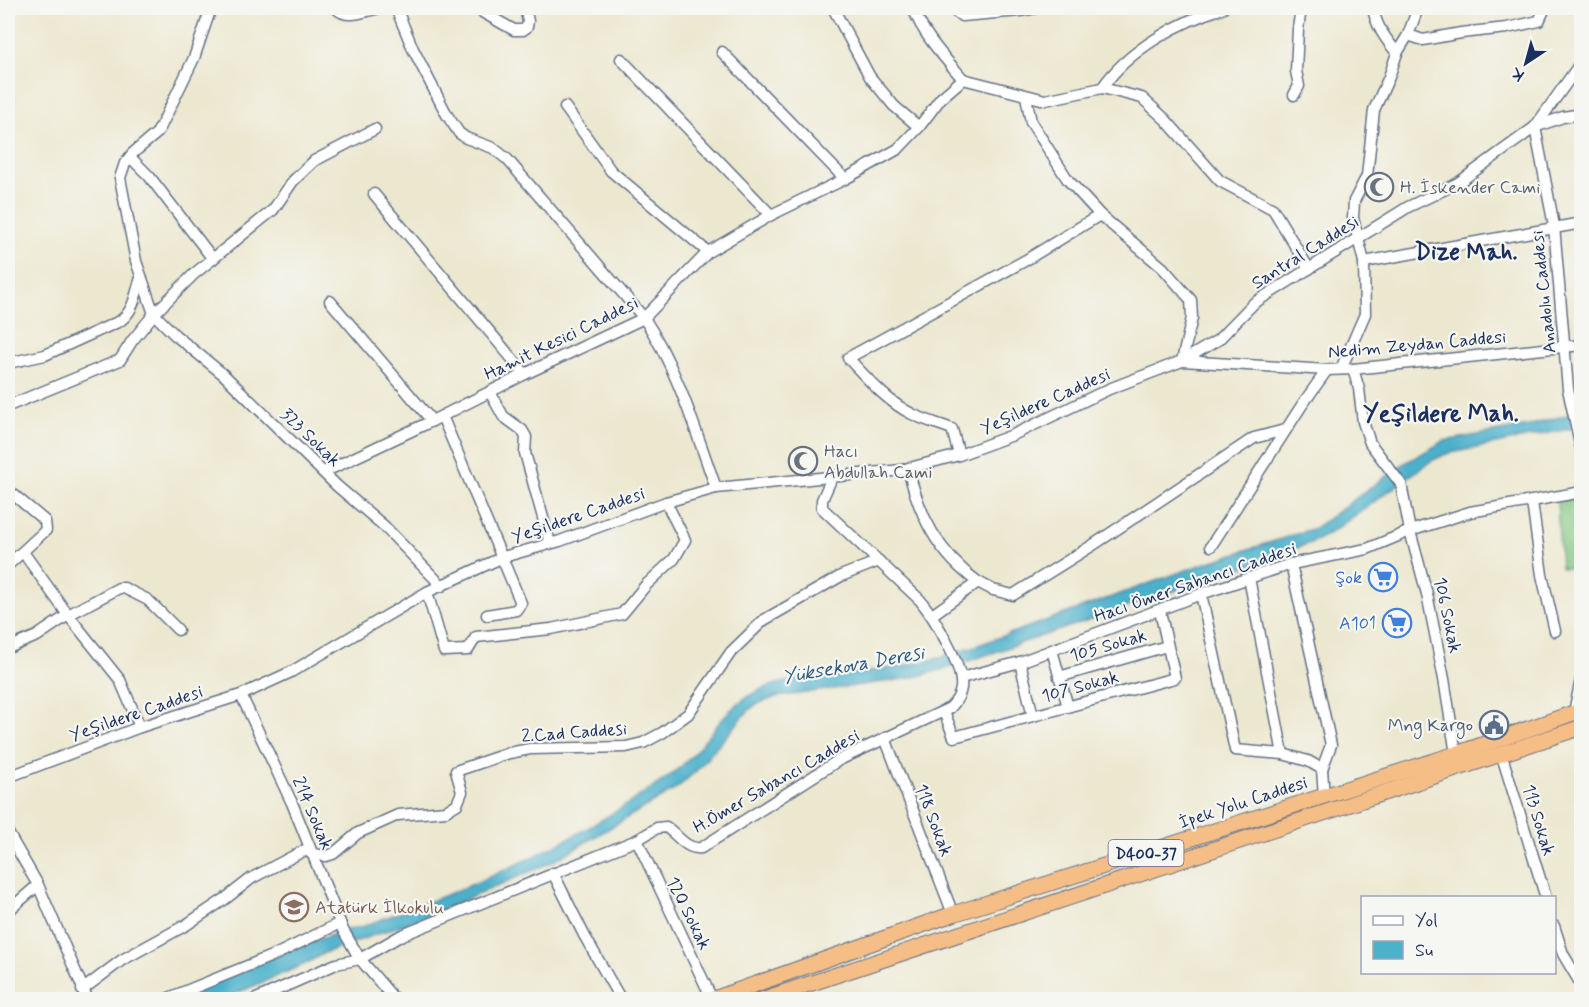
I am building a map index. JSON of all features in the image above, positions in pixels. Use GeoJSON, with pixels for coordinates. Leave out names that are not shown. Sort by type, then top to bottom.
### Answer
{"type":"FeatureCollection","features":[{"type":"Feature","properties":{"kind":"highway","name":"İpek Yolu Caddesi"},"geometry":{"type":"LineString","coordinates":[[712,999],[953,914],[1456,754],[1578,711]]}},
{"type":"Feature","properties":{"kind":"highway","name":"İpek Yolu Caddesi"},"geometry":{"type":"LineString","coordinates":[[761,999],[1581,727]]}},
{"type":"Feature","properties":{"kind":"street"},"geometry":{"type":"LineString","coordinates":[[154,314],[141,278],[120,177],[125,163],[157,133],[161,126],[194,58],[212,8]]}},
{"type":"Feature","properties":{"kind":"street"},"geometry":{"type":"LineString","coordinates":[[336,8],[348,15],[380,8]]}},
{"type":"Feature","properties":{"kind":"street"},"geometry":{"type":"LineString","coordinates":[[396,8],[418,58],[447,115],[459,133],[493,148],[507,159],[644,318],[657,339],[680,388],[716,488]]}},
{"type":"Feature","properties":{"kind":"street"},"geometry":{"type":"LineString","coordinates":[[476,8],[514,30],[527,27],[525,8]]}},
{"type":"Feature","properties":{"kind":"street"},"geometry":{"type":"LineString","coordinates":[[832,8],[870,77],[894,106],[919,127]]}},
{"type":"Feature","properties":{"kind":"street"},"geometry":{"type":"LineString","coordinates":[[913,8],[935,47],[963,79],[1045,100],[1102,88],[1142,98],[1165,119],[1220,180],[1273,209],[1309,269]]}},
{"type":"Feature","properties":{"kind":"street"},"geometry":{"type":"LineString","coordinates":[[950,8],[962,16],[1036,8]]}},
{"type":"Feature","properties":{"kind":"street"},"geometry":{"type":"LineString","coordinates":[[1102,88],[1112,74],[1146,44],[1224,8]]}},
{"type":"Feature","properties":{"kind":"street"},"geometry":{"type":"LineString","coordinates":[[1294,95],[1299,86],[1296,71],[1301,8]]}},
{"type":"Feature","properties":{"kind":"street"},"geometry":{"type":"LineString","coordinates":[[1373,8],[1375,21],[1397,53]]}},
{"type":"Feature","properties":{"kind":"street"},"geometry":{"type":"LineString","coordinates":[[1341,369],[1365,314],[1364,262],[1353,218],[1354,201],[1367,176],[1374,110],[1418,8]]}},
{"type":"Feature","properties":{"kind":"street"},"geometry":{"type":"LineString","coordinates":[[1408,35],[1423,40],[1507,28],[1539,21],[1545,8]]}},
{"type":"Feature","properties":{"kind":"street"},"geometry":{"type":"LineString","coordinates":[[722,51],[845,179]]}},
{"type":"Feature","properties":{"kind":"street"},"geometry":{"type":"LineString","coordinates":[[621,59],[771,215]]}},
{"type":"Feature","properties":{"kind":"street","name":"Santral Caddesi"},"geometry":{"type":"LineString","coordinates":[[1182,361],[1218,340],[1254,303],[1408,207],[1458,183],[1535,127],[1581,61]]}},
{"type":"Feature","properties":{"kind":"street","name":"Hamit Kesici Caddesi"},"geometry":{"type":"LineString","coordinates":[[324,472],[644,318],[708,252],[771,215],[845,179],[898,149],[941,99],[963,79]]}},
{"type":"Feature","properties":{"kind":"street"},"geometry":{"type":"LineString","coordinates":[[1026,96],[1031,122],[1068,180],[1100,215],[1164,268],[1191,300],[1192,318],[1182,361]]}},
{"type":"Feature","properties":{"kind":"street"},"geometry":{"type":"LineString","coordinates":[[565,107],[611,171],[708,252]]}},
{"type":"Feature","properties":{"kind":"street"},"geometry":{"type":"LineString","coordinates":[[1535,127],[1563,117],[1581,114]]}},
{"type":"Feature","properties":{"kind":"street","name":"Anadolu Caddesi"},"geometry":{"type":"LineString","coordinates":[[1535,127],[1554,226],[1568,389],[1580,449]]}},
{"type":"Feature","properties":{"kind":"street"},"geometry":{"type":"LineString","coordinates":[[8,406],[120,360],[154,314],[194,274],[273,210],[293,181],[314,161],[375,129]]}},
{"type":"Feature","properties":{"kind":"street"},"geometry":{"type":"LineString","coordinates":[[130,157],[149,176],[213,259]]}},
{"type":"Feature","properties":{"kind":"street"},"geometry":{"type":"LineString","coordinates":[[374,194],[525,374]]}},
{"type":"Feature","properties":{"kind":"street"},"geometry":{"type":"LineString","coordinates":[[959,455],[952,429],[903,409],[881,392],[848,358],[1026,260],[1100,215]]}},
{"type":"Feature","properties":{"kind":"street"},"geometry":{"type":"LineString","coordinates":[[1364,262],[1554,226],[1581,223]]}},
{"type":"Feature","properties":{"kind":"street"},"geometry":{"type":"LineString","coordinates":[[8,363],[45,355],[120,321],[129,315],[132,309],[141,278]]}},
{"type":"Feature","properties":{"kind":"street"},"geometry":{"type":"LineString","coordinates":[[330,301],[437,419],[503,557],[521,603],[516,610],[487,615]]}},
{"type":"Feature","properties":{"kind":"street","name":"323 Sokak"},"geometry":{"type":"LineString","coordinates":[[154,314],[175,335],[224,375],[337,486],[384,526],[442,586]]}},
{"type":"Feature","properties":{"kind":"street","name":"Nedim Zeydan Caddesi"},"geometry":{"type":"LineString","coordinates":[[1182,361],[1327,370],[1353,369],[1581,345]]}},
{"type":"Feature","properties":{"kind":"street","name":"Yeşildere Caddesi"},"geometry":{"type":"LineString","coordinates":[[8,777],[140,727],[241,695],[291,672],[427,592],[503,557],[666,502],[716,488],[908,468],[959,455],[1013,435],[1109,389],[1182,361]]}},
{"type":"Feature","properties":{"kind":"street","name":"106 Sokak"},"geometry":{"type":"LineString","coordinates":[[1353,369],[1359,389],[1363,422],[1370,443],[1401,484],[1410,531],[1427,594],[1456,754]]}},
{"type":"Feature","properties":{"kind":"street"},"geometry":{"type":"LineString","coordinates":[[1210,546],[1327,370]]}},
{"type":"Feature","properties":{"kind":"street"},"geometry":{"type":"LineString","coordinates":[[490,392],[503,416],[522,430],[525,437],[527,445],[525,453],[550,543]]}},
{"type":"Feature","properties":{"kind":"street"},"geometry":{"type":"LineString","coordinates":[[908,468],[913,491],[944,552],[959,569],[978,582],[993,590],[1013,595],[1254,438],[1285,430]]}},
{"type":"Feature","properties":{"kind":"street"},"geometry":{"type":"LineString","coordinates":[[1254,438],[1270,453]]}},
{"type":"Feature","properties":{"kind":"street"},"geometry":{"type":"LineString","coordinates":[[833,475],[822,500],[822,508],[906,586],[932,615],[948,646],[959,674],[961,689],[955,703],[944,712]]}},
{"type":"Feature","properties":{"kind":"street"},"geometry":{"type":"LineString","coordinates":[[8,490],[45,521],[46,530],[8,565]]}},
{"type":"Feature","properties":{"kind":"street","name":"Hacı Ömer Sabancı Caddesi"},"geometry":{"type":"LineString","coordinates":[[959,674],[1020,662],[1161,611],[1201,594],[1291,564],[1367,549],[1410,531],[1470,512],[1581,492]]}},
{"type":"Feature","properties":{"kind":"street"},"geometry":{"type":"LineString","coordinates":[[427,592],[444,651],[468,650],[476,637],[550,629],[622,614],[646,585],[674,559],[685,540],[666,502]]}},
{"type":"Feature","properties":{"kind":"street"},"geometry":{"type":"LineString","coordinates":[[1532,502],[1542,575],[1555,631]]}},
{"type":"Feature","properties":{"kind":"street"},"geometry":{"type":"LineString","coordinates":[[23,552],[68,615],[120,680],[140,727]]}},
{"type":"Feature","properties":{"kind":"street","name":"2.Cad Caddesi"},"geometry":{"type":"LineString","coordinates":[[85,994],[122,960],[196,919],[252,878],[305,850],[326,856],[333,854],[358,833],[398,815],[446,811],[457,804],[462,792],[456,771],[471,764],[530,749],[626,747],[643,743],[662,733],[688,714],[731,652],[764,620],[841,576],[879,561]]}},
{"type":"Feature","properties":{"kind":"street"},"geometry":{"type":"LineString","coordinates":[[1291,564],[1331,745],[1322,769],[1324,796]]}},
{"type":"Feature","properties":{"kind":"street"},"geometry":{"type":"LineString","coordinates":[[1250,578],[1283,754]]}},
{"type":"Feature","properties":{"kind":"street"},"geometry":{"type":"LineString","coordinates":[[932,615],[978,582]]}},
{"type":"Feature","properties":{"kind":"street"},"geometry":{"type":"LineString","coordinates":[[8,648],[38,636],[68,615],[119,588],[124,588],[147,600],[178,630]]}},
{"type":"Feature","properties":{"kind":"street"},"geometry":{"type":"LineString","coordinates":[[1201,594],[1235,750],[1283,754],[1308,761],[1322,769]]}},
{"type":"Feature","properties":{"kind":"street","name":"107 Sokak"},"geometry":{"type":"LineString","coordinates":[[944,712],[954,737],[1175,678],[1161,611]]}},
{"type":"Feature","properties":{"kind":"street","name":"105 Sokak"},"geometry":{"type":"LineString","coordinates":[[1059,677],[1167,646]]}},
{"type":"Feature","properties":{"kind":"street"},"geometry":{"type":"LineString","coordinates":[[1053,650],[1068,707]]}},
{"type":"Feature","properties":{"kind":"street"},"geometry":{"type":"LineString","coordinates":[[1020,662],[1033,716]]}},
{"type":"Feature","properties":{"kind":"street"},"geometry":{"type":"LineString","coordinates":[[1578,711],[1581,675]]}},
{"type":"Feature","properties":{"kind":"street","name":"214 Sokak"},"geometry":{"type":"LineString","coordinates":[[241,695],[292,803],[342,926],[360,959],[395,999]]}},
{"type":"Feature","properties":{"kind":"street","name":"H.Ömer Sabancı Caddesi"},"geometry":{"type":"LineString","coordinates":[[254,999],[336,964],[360,959],[400,936],[638,840],[657,828],[666,827],[687,846],[701,848],[839,760],[944,712]]}},
{"type":"Feature","properties":{"kind":"street","name":"118 Sokak"},"geometry":{"type":"LineString","coordinates":[[885,738],[953,914]]}},
{"type":"Feature","properties":{"kind":"street","name":"113 Sokak"},"geometry":{"type":"LineString","coordinates":[[1501,753],[1546,896]]}},
{"type":"Feature","properties":{"kind":"street"},"geometry":{"type":"LineString","coordinates":[[8,833],[38,885],[85,994]]}},
{"type":"Feature","properties":{"kind":"street","name":"120 Sokak"},"geometry":{"type":"LineString","coordinates":[[638,840],[712,999]]}},
{"type":"Feature","properties":{"kind":"street"},"geometry":{"type":"LineString","coordinates":[[553,873],[584,935],[621,999]]}},
{"type":"Feature","properties":{"kind":"street"},"geometry":{"type":"LineString","coordinates":[[8,911],[38,885]]}},
{"type":"Feature","properties":{"kind":"street"},"geometry":{"type":"LineString","coordinates":[[164,999],[342,926]]}},
{"type":"Feature","properties":{"kind":"street"},"geometry":{"type":"LineString","coordinates":[[1556,932],[1563,954],[1581,986]]}},
{"type":"Feature","properties":{"kind":"green space"},"geometry":{"type":"Polygon","coordinates":[[[1581,497],[1581,568],[1561,568],[1557,501],[1581,497]]]}},
{"type":"Feature","properties":{"kind":"water"},"geometry":{"type":"Polygon","coordinates":[[[1581,411],[1581,425],[1574,428],[1446,454],[1431,461],[1333,531],[1315,541],[1268,559],[951,667],[911,678],[776,697],[757,704],[749,710],[697,770],[676,789],[552,862],[435,913],[324,953],[305,964],[223,999],[175,1000],[301,945],[362,927],[458,890],[560,843],[606,817],[672,774],[683,765],[732,709],[756,692],[770,686],[800,679],[913,664],[973,647],[1203,564],[1315,528],[1402,465],[1444,441],[1528,426],[1581,411]]]}},
{"type":"Feature","properties":{"kind":"place","name":"H. İskender Cami"},"geometry":{"type":"Point","coordinates":[1379,187]}},
{"type":"Feature","properties":{"kind":"place","name":"Hacı Abdullah Cami"},"geometry":{"type":"Point","coordinates":[803,461]}},
{"type":"Feature","properties":{"kind":"place","name":"Şok"},"geometry":{"type":"Point","coordinates":[1383,577]}},
{"type":"Feature","properties":{"kind":"place","name":"A101"},"geometry":{"type":"Point","coordinates":[1397,623]}},
{"type":"Feature","properties":{"kind":"place","name":"Mng Kargo"},"geometry":{"type":"Point","coordinates":[1494,725]}},
{"type":"Feature","properties":{"kind":"place","name":"Atatürk İlkokulu"},"geometry":{"type":"Point","coordinates":[294,907]}},
{"type":"Feature","properties":{"kind":"district","name":"Dize Mah."},"geometry":{"type":"Point","coordinates":[1466,251]}},
{"type":"Feature","properties":{"kind":"district","name":"Yeşildere Mah."},"geometry":{"type":"Point","coordinates":[1441,413]}},
{"type":"Feature","properties":{"kind":"water label","name":"Yüksekova Deresi"},"geometry":{"type":"Point","coordinates":[853,664]}}]}
